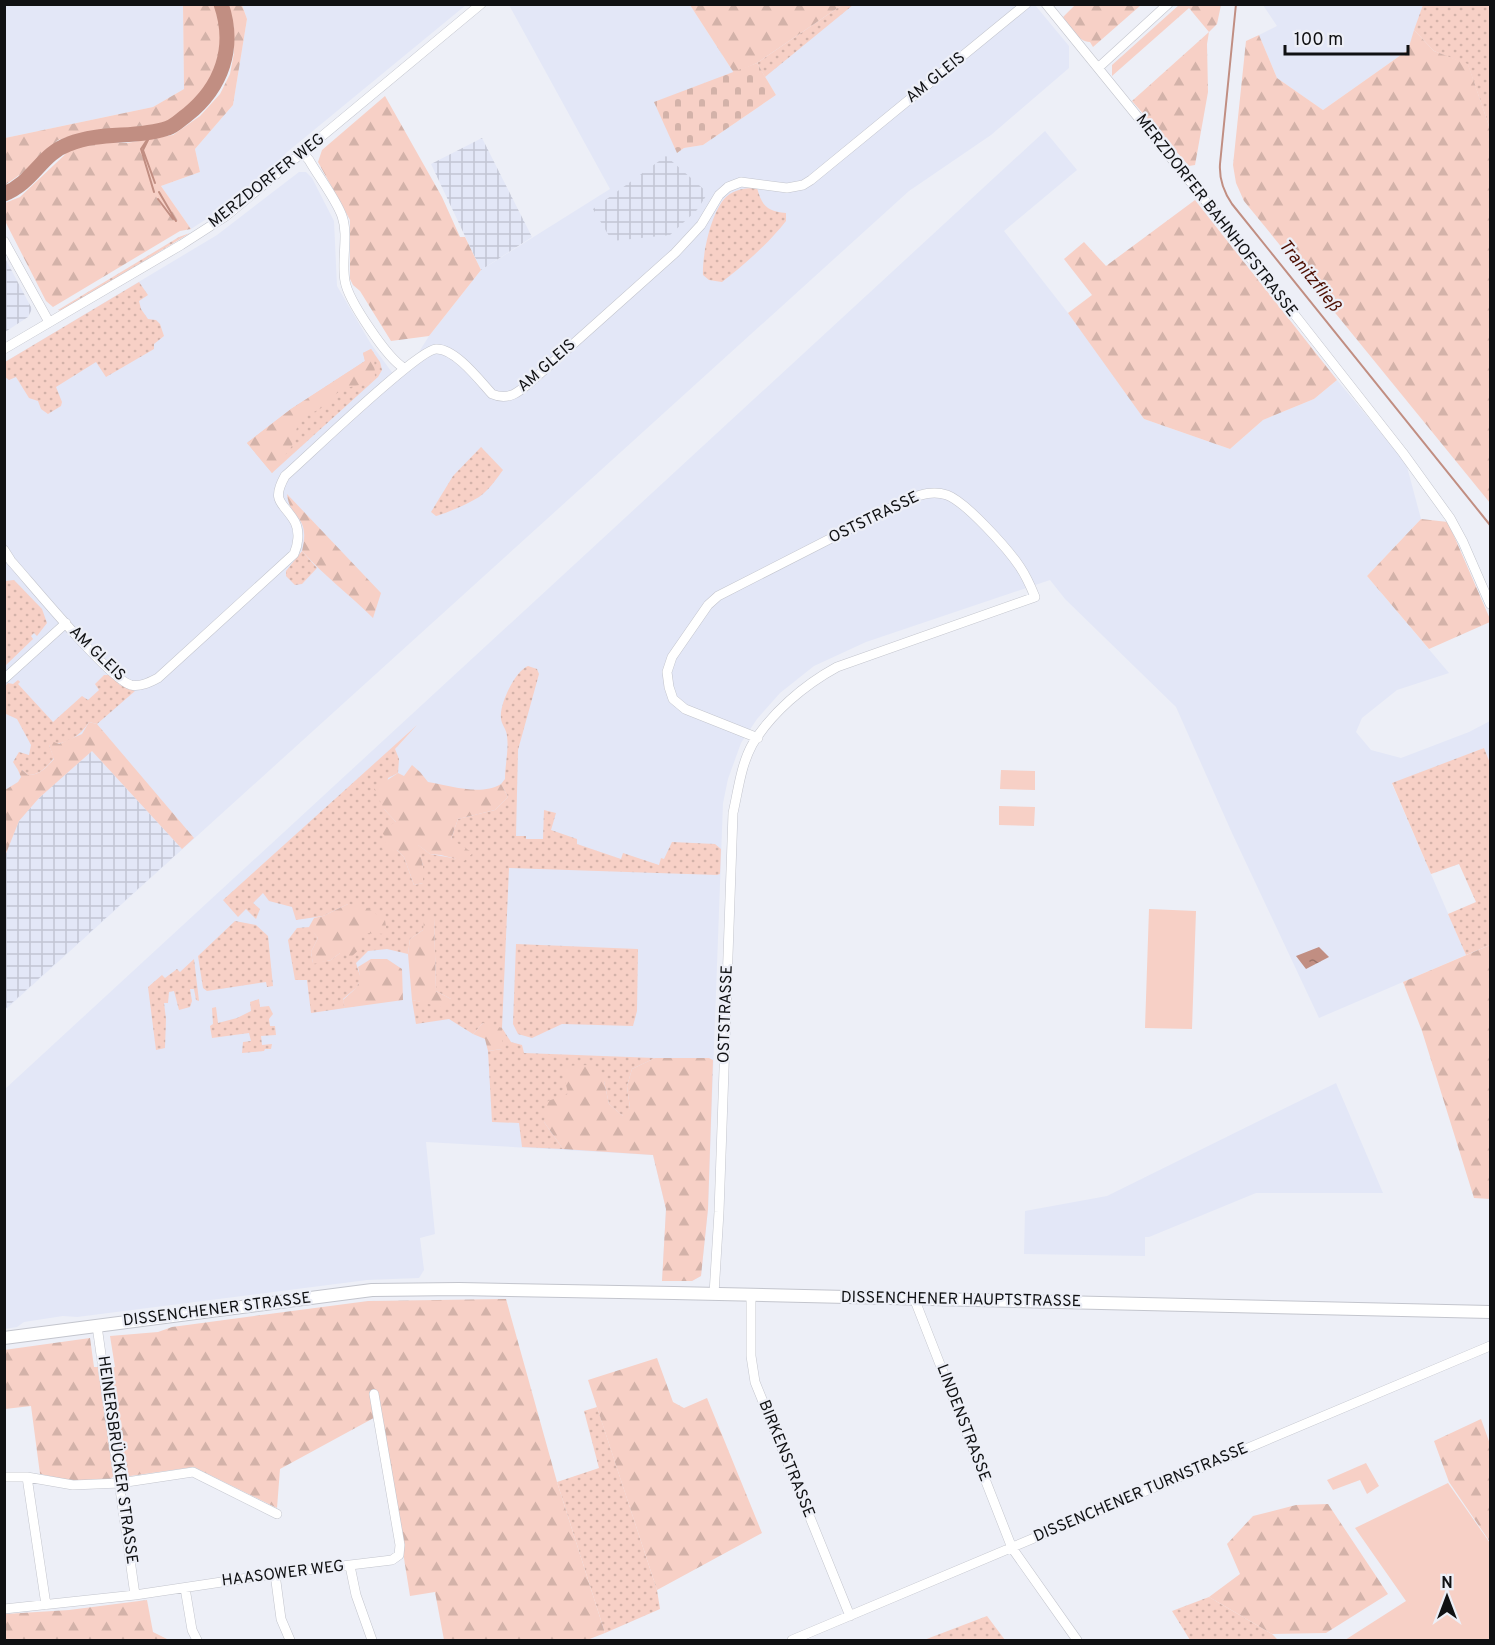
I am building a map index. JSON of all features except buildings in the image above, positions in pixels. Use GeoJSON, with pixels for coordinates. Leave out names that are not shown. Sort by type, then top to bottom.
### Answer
{"type":"FeatureCollection","features":[{"type":"Feature","properties":{"kind":"main road","name":"DISSENCHENER STRASSE"},"geometry":{"type":"LineString","coordinates":[[4,1338],[372,1290],[431,1290]]}},
{"type":"Feature","properties":{"kind":"main road","name":"DISSENCHENER HAUPTSTRASSE"},"geometry":{"type":"LineString","coordinates":[[431,1290],[714,1294],[1491,1312]]}},
{"type":"Feature","properties":{"kind":"street","name":"MERZDORFER WEG"},"geometry":{"type":"LineString","coordinates":[[4,350],[226,216],[480,4]]}},
{"type":"Feature","properties":{"kind":"street","name":"AM GLEIS"},"geometry":{"type":"LineString","coordinates":[[4,550],[66,624],[115,675],[131,685],[144,685],[158,678],[294,554],[299,544],[296,523],[280,502],[279,487],[285,476],[404,368],[428,351],[437,349],[455,357],[492,394],[500,398],[517,393],[675,253],[701,225],[719,195],[728,187],[741,182],[794,188],[811,180],[1026,4]]}},
{"type":"Feature","properties":{"kind":"street","name":"MERZDORFER BAHNHOFSTRASSE"},"geometry":{"type":"LineString","coordinates":[[1046,4],[1193,185],[1384,429],[1450,518],[1491,604]]}},
{"type":"Feature","properties":{"kind":"street"},"geometry":{"type":"LineString","coordinates":[[1098,68],[1168,4]]}},
{"type":"Feature","properties":{"kind":"street"},"geometry":{"type":"LineString","coordinates":[[303,153],[341,216],[345,282],[349,293],[377,341],[397,364],[404,368]]}},
{"type":"Feature","properties":{"kind":"street"},"geometry":{"type":"LineString","coordinates":[[4,241],[49,322]]}},
{"type":"Feature","properties":{"kind":"street","name":"OSTSTRASSE"},"geometry":{"type":"LineString","coordinates":[[714,1294],[726,1038],[733,813],[743,768],[752,746],[795,696],[815,679],[837,667],[1035,597],[1021,568],[958,501],[935,492],[924,493],[718,596],[708,605],[672,657],[667,672],[669,687],[673,699],[685,709],[758,738]]}},
{"type":"Feature","properties":{"kind":"street","name":"AM GLEIS"},"geometry":{"type":"LineString","coordinates":[[4,679],[66,624]]}},
{"type":"Feature","properties":{"kind":"street","name":"BIRKENSTRASSE"},"geometry":{"type":"LineString","coordinates":[[751,1295],[751,1356],[755,1382],[850,1616]]}},
{"type":"Feature","properties":{"kind":"street","name":"LINDENSTRASSE"},"geometry":{"type":"LineString","coordinates":[[914,1299],[1011,1548],[1077,1641]]}},
{"type":"Feature","properties":{"kind":"street","name":"HEINERSBRÜCKER STRASSE"},"geometry":{"type":"LineString","coordinates":[[97,1326],[135,1595]]}},
{"type":"Feature","properties":{"kind":"street","name":"DISSENCHENER TURNSTRASSE"},"geometry":{"type":"LineString","coordinates":[[792,1641],[1491,1346]]}},
{"type":"Feature","properties":{"kind":"street","name":"HAASOWER WEG"},"geometry":{"type":"LineString","coordinates":[[4,1609],[135,1595],[275,1574],[392,1560],[399,1555],[400,1550],[374,1394]]}},
{"type":"Feature","properties":{"kind":"street"},"geometry":{"type":"LineString","coordinates":[[4,1477],[73,1485],[120,1483],[193,1472],[277,1514]]}},
{"type":"Feature","properties":{"kind":"street"},"geometry":{"type":"LineString","coordinates":[[27,1478],[46,1605]]}},
{"type":"Feature","properties":{"kind":"street"},"geometry":{"type":"LineString","coordinates":[[350,1566],[356,1595],[372,1641]]}},
{"type":"Feature","properties":{"kind":"street"},"geometry":{"type":"LineString","coordinates":[[275,1574],[281,1619],[290,1641]]}},
{"type":"Feature","properties":{"kind":"street"},"geometry":{"type":"LineString","coordinates":[[185,1588],[192,1630],[197,1641]]}},
{"type":"Feature","properties":{"kind":"shaded area"},"geometry":{"type":"Polygon","coordinates":[[[5,5],[183,5],[184,89],[153,107],[5,138],[5,5]]]}},
{"type":"Feature","properties":{"kind":"shaded area"},"geometry":{"type":"Polygon","coordinates":[[[242,5],[466,5],[286,153],[280,162],[225,207],[191,229],[161,186],[200,172],[195,149],[233,105],[247,19],[242,5]]]}},
{"type":"Feature","properties":{"kind":"shaded area"},"geometry":{"type":"Polygon","coordinates":[[[509,5],[690,5],[734,73],[655,102],[677,153],[684,148],[703,145],[776,95],[757,63],[842,5],[1035,5],[1069,46],[1069,68],[991,135],[909,191],[5,1010],[5,362],[217,235],[299,172],[306,172],[312,178],[334,221],[337,286],[371,344],[394,375],[419,352],[481,270],[610,189],[509,5]]]}},
{"type":"Feature","properties":{"kind":"shaded area"},"geometry":{"type":"Polygon","coordinates":[[[1263,5],[1423,5],[1408,50],[1323,110],[1277,78],[1259,35],[1277,26],[1263,5]]]}},
{"type":"Feature","properties":{"kind":"shaded area"},"geometry":{"type":"Polygon","coordinates":[[[1045,131],[1077,170],[1004,231],[1092,344],[1144,419],[1230,449],[1263,420],[1314,399],[1337,380],[1406,463],[1421,519],[1367,576],[1449,673],[1397,690],[1362,718],[1356,732],[1371,750],[1401,758],[1469,732],[1490,721],[1490,763],[1484,748],[1392,784],[1466,955],[1319,1018],[1176,707],[1065,599],[1050,580],[866,642],[814,666],[780,693],[757,719],[741,743],[728,779],[723,803],[708,1209],[701,1276],[692,1281],[662,1281],[666,1209],[653,1155],[426,1142],[435,1234],[420,1238],[424,1270],[419,1278],[367,1280],[77,1317],[63,1316],[24,1322],[17,1327],[5,1329],[5,1089],[1045,131]]]}},
{"type":"Feature","properties":{"kind":"shaded area"},"geometry":{"type":"Polygon","coordinates":[[[482,138],[532,237],[481,270],[431,164],[482,138]]]}},
{"type":"Feature","properties":{"kind":"shaded area"},"geometry":{"type":"Polygon","coordinates":[[[666,156],[708,193],[697,210],[670,235],[612,241],[593,209],[666,156]]]}},
{"type":"Feature","properties":{"kind":"shaded area"},"geometry":{"type":"Polygon","coordinates":[[[5,258],[32,309],[28,317],[5,332],[5,258]]]}},
{"type":"Feature","properties":{"kind":"shaded area"},"geometry":{"type":"Polygon","coordinates":[[[92,751],[182,849],[5,1009],[5,856],[19,821],[39,798],[92,751]]]}},
{"type":"Feature","properties":{"kind":"shaded area"},"geometry":{"type":"Polygon","coordinates":[[[1336,1083],[1383,1193],[1256,1193],[1145,1237],[1145,1256],[1024,1254],[1025,1211],[1107,1196],[1336,1083]]]}},
{"type":"Feature","properties":{"kind":"green space"},"geometry":{"type":"Polygon","coordinates":[[[1076,4],[1141,5],[1093,47],[1090,42],[1082,39],[1071,29],[1063,17],[1076,4]]]}},
{"type":"Feature","properties":{"kind":"green space"},"geometry":{"type":"Polygon","coordinates":[[[183,5],[215,5],[222,34],[222,54],[217,69],[194,104],[168,122],[129,130],[96,130],[58,140],[28,169],[5,185],[5,138],[153,107],[184,89],[183,5]]]}},
{"type":"Feature","properties":{"kind":"green space"},"geometry":{"type":"Polygon","coordinates":[[[228,5],[242,5],[247,19],[233,105],[195,149],[200,172],[161,186],[191,229],[180,231],[53,307],[46,301],[5,221],[5,203],[20,197],[73,147],[93,142],[127,143],[173,135],[200,116],[220,94],[230,74],[234,53],[234,28],[228,5]]]}},
{"type":"Feature","properties":{"kind":"green space"},"geometry":{"type":"Polygon","coordinates":[[[690,5],[842,5],[757,63],[734,73],[690,5]]]}},
{"type":"Feature","properties":{"kind":"green space"},"geometry":{"type":"Polygon","coordinates":[[[842,5],[853,5],[765,77],[757,63],[842,5]]]}},
{"type":"Feature","properties":{"kind":"green space"},"geometry":{"type":"Polygon","coordinates":[[[1179,5],[1221,5],[1217,24],[1209,32],[1189,8],[1112,76],[1112,65],[1179,5]]]}},
{"type":"Feature","properties":{"kind":"green space"},"geometry":{"type":"Polygon","coordinates":[[[1423,5],[1490,5],[1490,129],[1468,65],[1434,51],[1414,30],[1423,5]]]}},
{"type":"Feature","properties":{"kind":"green space"},"geometry":{"type":"Polygon","coordinates":[[[1414,30],[1434,51],[1468,64],[1490,129],[1490,503],[1244,201],[1236,183],[1233,165],[1246,41],[1259,35],[1277,78],[1323,110],[1408,50],[1414,30]]]}},
{"type":"Feature","properties":{"kind":"green space"},"geometry":{"type":"Polygon","coordinates":[[[1209,32],[1208,92],[1195,165],[1189,166],[1132,101],[1209,32]]]}},
{"type":"Feature","properties":{"kind":"green space"},"geometry":{"type":"Polygon","coordinates":[[[757,63],[776,95],[703,145],[684,148],[677,153],[654,102],[757,63]]]}},
{"type":"Feature","properties":{"kind":"green space"},"geometry":{"type":"Polygon","coordinates":[[[385,96],[442,197],[460,237],[465,237],[481,270],[429,336],[391,341],[350,279],[350,220],[318,162],[322,150],[385,96]]]}},
{"type":"Feature","properties":{"kind":"green space"},"geometry":{"type":"Polygon","coordinates":[[[748,188],[757,188],[766,207],[786,213],[786,221],[772,238],[722,282],[709,280],[703,275],[704,256],[708,234],[716,213],[729,194],[748,188]]]}},
{"type":"Feature","properties":{"kind":"green space"},"geometry":{"type":"Polygon","coordinates":[[[1195,200],[1337,380],[1314,399],[1263,420],[1230,449],[1144,419],[1068,313],[1092,295],[1064,259],[1084,242],[1106,266],[1195,200]]]}},
{"type":"Feature","properties":{"kind":"green space"},"geometry":{"type":"Polygon","coordinates":[[[190,233],[62,311],[58,310],[179,237],[190,233]]]}},
{"type":"Feature","properties":{"kind":"green space"},"geometry":{"type":"Polygon","coordinates":[[[139,282],[148,295],[139,301],[141,309],[148,319],[156,320],[160,324],[164,336],[154,344],[154,349],[106,377],[96,362],[56,387],[62,402],[61,406],[48,414],[41,409],[38,401],[29,398],[16,377],[9,380],[5,377],[5,362],[139,282]]]}},
{"type":"Feature","properties":{"kind":"green space"},"geometry":{"type":"Polygon","coordinates":[[[371,349],[380,362],[382,370],[378,377],[272,473],[247,443],[291,409],[365,361],[363,353],[371,349]]]}},
{"type":"Feature","properties":{"kind":"green space"},"geometry":{"type":"Polygon","coordinates":[[[371,349],[374,353],[375,378],[369,383],[346,388],[334,395],[325,406],[299,420],[292,446],[272,473],[247,443],[291,409],[365,361],[363,353],[371,349]]]}},
{"type":"Feature","properties":{"kind":"green space"},"geometry":{"type":"Polygon","coordinates":[[[481,447],[503,470],[480,496],[436,516],[431,512],[453,476],[481,447]]]}},
{"type":"Feature","properties":{"kind":"green space"},"geometry":{"type":"Polygon","coordinates":[[[287,494],[381,593],[373,618],[302,551],[304,530],[289,503],[287,494]]]}},
{"type":"Feature","properties":{"kind":"green space"},"geometry":{"type":"Polygon","coordinates":[[[1421,519],[1448,522],[1490,619],[1490,622],[1429,649],[1367,576],[1421,519]]]}},
{"type":"Feature","properties":{"kind":"green space"},"geometry":{"type":"Polygon","coordinates":[[[302,551],[317,568],[302,584],[295,585],[286,576],[286,571],[302,551]]]}},
{"type":"Feature","properties":{"kind":"green space"},"geometry":{"type":"Polygon","coordinates":[[[14,580],[42,609],[47,623],[37,636],[34,633],[31,636],[33,639],[5,666],[5,581],[14,580]]]}},
{"type":"Feature","properties":{"kind":"green space"},"geometry":{"type":"Polygon","coordinates":[[[528,666],[537,669],[539,674],[518,750],[516,836],[526,836],[526,839],[543,839],[544,810],[556,813],[551,830],[577,839],[577,844],[621,859],[623,853],[659,865],[672,842],[715,844],[721,849],[720,874],[717,875],[509,868],[502,1028],[511,1042],[522,1045],[524,1053],[655,1058],[632,1069],[627,1086],[630,1108],[624,1117],[609,1104],[604,1081],[568,1094],[544,1122],[563,1149],[522,1147],[519,1123],[492,1122],[488,1051],[502,1049],[483,1023],[473,1034],[449,1019],[416,1024],[412,1000],[422,1002],[451,999],[436,991],[434,916],[423,930],[410,939],[408,954],[387,949],[368,951],[356,963],[361,979],[356,988],[343,999],[345,1008],[311,1013],[307,980],[295,980],[288,940],[297,928],[310,927],[318,938],[311,952],[313,963],[331,960],[340,953],[348,904],[323,916],[296,920],[292,907],[269,901],[263,893],[253,903],[260,909],[256,919],[246,909],[238,917],[223,900],[417,725],[395,749],[399,759],[398,773],[388,778],[384,809],[396,822],[397,850],[404,857],[414,885],[423,883],[423,866],[417,844],[430,854],[464,860],[451,839],[458,819],[495,810],[508,797],[501,784],[505,779],[508,746],[501,712],[506,696],[518,674],[528,666]]]}},
{"type":"Feature","properties":{"kind":"green space"},"geometry":{"type":"Polygon","coordinates":[[[104,675],[110,675],[120,685],[135,691],[97,724],[89,722],[72,739],[49,745],[54,758],[43,770],[28,775],[18,770],[13,762],[19,752],[29,755],[31,745],[17,719],[6,714],[5,686],[18,680],[20,682],[18,684],[53,722],[82,696],[88,700],[99,690],[95,684],[104,675]]]}},
{"type":"Feature","properties":{"kind":"green space"},"geometry":{"type":"Polygon","coordinates":[[[89,722],[97,724],[194,838],[182,849],[92,751],[39,798],[19,821],[5,856],[5,790],[18,782],[21,777],[18,770],[32,775],[49,765],[54,759],[49,745],[51,741],[59,744],[82,734],[89,722]]]}},
{"type":"Feature","properties":{"kind":"green space"},"geometry":{"type":"Polygon","coordinates":[[[1484,748],[1490,763],[1490,945],[1466,955],[1448,914],[1476,902],[1459,864],[1431,874],[1392,783],[1484,748]]]}},
{"type":"Feature","properties":{"kind":"green space"},"geometry":{"type":"Polygon","coordinates":[[[412,765],[428,782],[475,790],[493,788],[501,784],[508,797],[495,810],[458,819],[451,839],[473,853],[464,861],[430,854],[418,845],[423,866],[423,883],[414,885],[404,857],[397,850],[389,854],[382,848],[387,839],[380,830],[396,822],[384,809],[374,789],[398,773],[404,776],[412,765]]]}},
{"type":"Feature","properties":{"kind":"green space"},"geometry":{"type":"Polygon","coordinates":[[[1001,770],[1035,771],[1035,790],[1000,789],[1001,770]]]}},
{"type":"Feature","properties":{"kind":"green space"},"geometry":{"type":"Polygon","coordinates":[[[999,806],[1035,807],[1034,826],[999,825],[999,806]]]}},
{"type":"Feature","properties":{"kind":"green space"},"geometry":{"type":"Polygon","coordinates":[[[348,904],[366,907],[385,920],[387,934],[361,933],[362,947],[351,957],[340,953],[331,960],[313,964],[311,952],[318,938],[309,927],[314,918],[348,904]]]}},
{"type":"Feature","properties":{"kind":"green space"},"geometry":{"type":"Polygon","coordinates":[[[1149,909],[1196,911],[1192,1029],[1145,1028],[1149,909]]]}},
{"type":"Feature","properties":{"kind":"green space"},"geometry":{"type":"Polygon","coordinates":[[[425,913],[434,916],[436,991],[451,999],[446,1008],[412,1000],[408,954],[410,939],[423,930],[425,913]]]}},
{"type":"Feature","properties":{"kind":"green space"},"geometry":{"type":"Polygon","coordinates":[[[235,921],[256,925],[268,936],[273,986],[267,987],[266,982],[207,991],[203,988],[198,956],[235,921]]]}},
{"type":"Feature","properties":{"kind":"green space"},"geometry":{"type":"Polygon","coordinates":[[[516,944],[638,949],[637,1011],[633,1026],[562,1024],[532,1038],[518,1034],[513,1024],[516,944]]]}},
{"type":"Feature","properties":{"kind":"green space"},"geometry":{"type":"Polygon","coordinates":[[[1490,945],[1490,1199],[1474,1198],[1422,1031],[1403,982],[1490,945]]]}},
{"type":"Feature","properties":{"kind":"green space"},"geometry":{"type":"Polygon","coordinates":[[[194,959],[199,1001],[196,1000],[194,989],[190,989],[192,1001],[190,1007],[179,1010],[174,991],[169,992],[168,1003],[164,1003],[165,1048],[156,1050],[148,987],[162,975],[165,978],[177,969],[180,972],[194,959]]]}},
{"type":"Feature","properties":{"kind":"green space"},"geometry":{"type":"Polygon","coordinates":[[[371,959],[387,959],[402,969],[403,1000],[345,1008],[343,1000],[359,982],[358,967],[371,959]]]}},
{"type":"Feature","properties":{"kind":"green space"},"geometry":{"type":"Polygon","coordinates":[[[259,999],[260,1007],[269,1006],[273,1014],[269,1019],[270,1026],[275,1026],[276,1035],[261,1036],[262,1045],[272,1044],[271,1049],[242,1053],[243,1042],[251,1041],[249,1033],[212,1038],[210,1026],[213,1024],[212,1008],[216,1007],[218,1023],[251,1011],[250,1002],[259,999]]]}},
{"type":"Feature","properties":{"kind":"green space"},"geometry":{"type":"Polygon","coordinates":[[[483,1023],[502,1028],[502,1049],[488,1051],[485,1039],[473,1034],[483,1023]]]}},
{"type":"Feature","properties":{"kind":"green space"},"geometry":{"type":"Polygon","coordinates":[[[655,1058],[709,1058],[713,1060],[708,1209],[701,1276],[692,1281],[662,1281],[666,1209],[653,1155],[563,1149],[544,1122],[548,1101],[568,1094],[562,1066],[591,1065],[604,1081],[609,1104],[623,1116],[630,1108],[627,1086],[632,1069],[655,1058]]]}},
{"type":"Feature","properties":{"kind":"green space"},"geometry":{"type":"Polygon","coordinates":[[[506,1299],[557,1482],[605,1633],[587,1640],[444,1640],[435,1592],[410,1596],[381,1414],[280,1469],[277,1508],[194,1467],[123,1477],[108,1368],[115,1367],[110,1336],[158,1332],[172,1327],[368,1301],[506,1299]]]}},
{"type":"Feature","properties":{"kind":"green space"},"geometry":{"type":"Polygon","coordinates":[[[90,1338],[94,1367],[100,1367],[115,1474],[110,1480],[73,1481],[40,1474],[31,1406],[5,1409],[4,1350],[90,1338]]]}},
{"type":"Feature","properties":{"kind":"green space"},"geometry":{"type":"Polygon","coordinates":[[[657,1358],[673,1402],[684,1408],[707,1398],[762,1533],[657,1590],[588,1380],[657,1358]]]}},
{"type":"Feature","properties":{"kind":"green space"},"geometry":{"type":"Polygon","coordinates":[[[597,1407],[657,1590],[660,1609],[605,1633],[557,1482],[599,1468],[584,1411],[597,1407]]]}},
{"type":"Feature","properties":{"kind":"green space"},"geometry":{"type":"Polygon","coordinates":[[[1481,1419],[1490,1444],[1490,1542],[1449,1482],[1434,1441],[1481,1419]]]}},
{"type":"Feature","properties":{"kind":"green space"},"geometry":{"type":"Polygon","coordinates":[[[1366,1463],[1379,1486],[1367,1494],[1360,1480],[1333,1490],[1327,1480],[1366,1463]]]}},
{"type":"Feature","properties":{"kind":"green space"},"geometry":{"type":"Polygon","coordinates":[[[1448,1483],[1490,1543],[1490,1640],[1345,1640],[1406,1601],[1355,1528],[1448,1483]]]}},
{"type":"Feature","properties":{"kind":"green space"},"geometry":{"type":"Polygon","coordinates":[[[1328,1504],[1388,1594],[1326,1633],[1272,1634],[1209,1597],[1240,1574],[1227,1544],[1253,1516],[1296,1505],[1328,1504]]]}},
{"type":"Feature","properties":{"kind":"green space"},"geometry":{"type":"Polygon","coordinates":[[[1209,1597],[1272,1634],[1278,1640],[1190,1640],[1172,1611],[1209,1597]]]}},
{"type":"Feature","properties":{"kind":"green space"},"geometry":{"type":"Polygon","coordinates":[[[147,1600],[153,1632],[167,1639],[187,1640],[5,1640],[5,1614],[69,1610],[147,1600]]]}},
{"type":"Feature","properties":{"kind":"green space"},"geometry":{"type":"Polygon","coordinates":[[[987,1616],[1005,1640],[924,1640],[987,1616]]]}},
{"type":"Feature","properties":{"kind":"water"},"geometry":{"type":"Polygon","coordinates":[[[1319,947],[1329,957],[1306,969],[1296,956],[1319,947]]]}},
{"type":"Feature","properties":{"kind":"waterway"},"geometry":{"type":"LineString","coordinates":[[4,194],[23,183],[51,154],[69,144],[93,138],[156,131],[171,127],[187,115],[209,92],[223,65],[227,36],[221,4]]}},
{"type":"Feature","properties":{"kind":"waterway","name":"Tranitzfließ"},"geometry":{"type":"LineString","coordinates":[[1236,4],[1220,164],[1221,180],[1226,194],[1490,525]]}},
{"type":"Feature","properties":{"kind":"waterway"},"geometry":{"type":"LineString","coordinates":[[153,131],[141,149],[154,192]]}},
{"type":"Feature","properties":{"kind":"waterway"},"geometry":{"type":"LineString","coordinates":[[149,138],[143,150],[155,183]]}},
{"type":"Feature","properties":{"kind":"waterway"},"geometry":{"type":"LineString","coordinates":[[159,192],[176,221]]}},
{"type":"Feature","properties":{"kind":"waterway"},"geometry":{"type":"LineString","coordinates":[[158,199],[173,219]]}}]}
